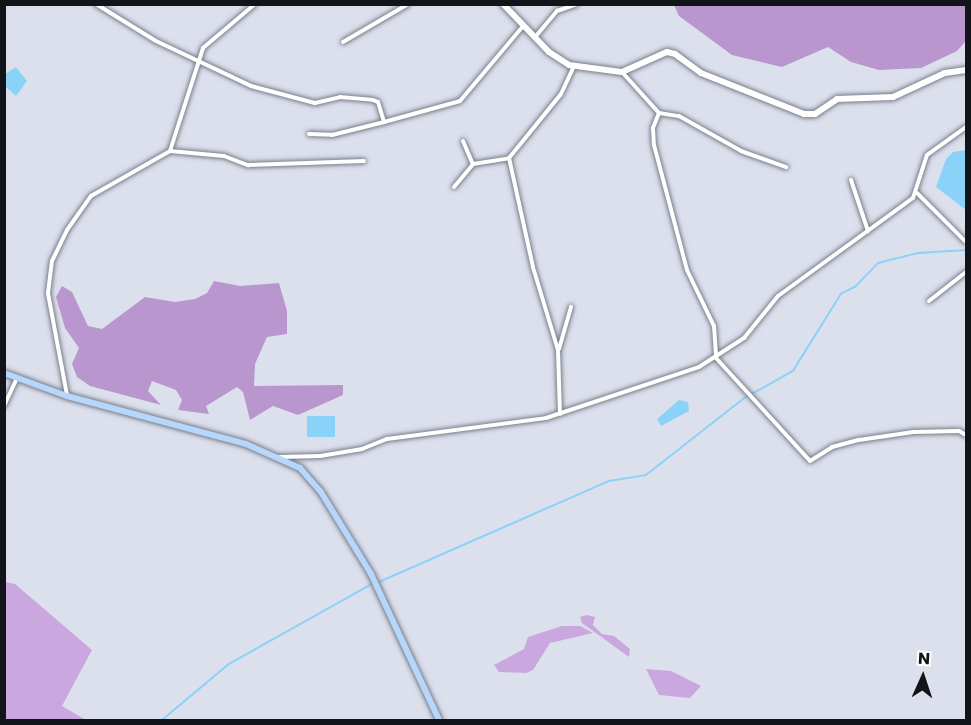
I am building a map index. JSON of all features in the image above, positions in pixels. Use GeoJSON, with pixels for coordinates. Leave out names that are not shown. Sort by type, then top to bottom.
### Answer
{"type":"FeatureCollection","features":[{"type":"Feature","properties":{"kind":"main road"},"geometry":{"type":"LineString","coordinates":[[4,373],[67,396],[280,457],[307,476],[345,528],[399,628],[439,720]]}},
{"type":"Feature","properties":{"kind":"street"},"geometry":{"type":"LineString","coordinates":[[96,4],[110,17],[251,86],[302,100],[373,100],[378,102],[384,122]]}},
{"type":"Feature","properties":{"kind":"street"},"geometry":{"type":"LineString","coordinates":[[170,151],[196,60],[212,37],[255,4]]}},
{"type":"Feature","properties":{"kind":"street"},"geometry":{"type":"LineString","coordinates":[[343,42],[408,4]]}},
{"type":"Feature","properties":{"kind":"street"},"geometry":{"type":"LineString","coordinates":[[503,4],[549,52],[574,66],[622,72],[657,56],[675,54],[710,77],[795,112],[815,114],[837,99],[893,97],[945,73],[966,70]]}},
{"type":"Feature","properties":{"kind":"street"},"geometry":{"type":"LineString","coordinates":[[536,36],[557,11],[577,4]]}},
{"type":"Feature","properties":{"kind":"street"},"geometry":{"type":"LineString","coordinates":[[309,134],[332,135],[460,101],[525,25]]}},
{"type":"Feature","properties":{"kind":"street"},"geometry":{"type":"LineString","coordinates":[[454,187],[473,164],[509,158],[561,94],[574,66]]}},
{"type":"Feature","properties":{"kind":"street"},"geometry":{"type":"LineString","coordinates":[[622,72],[659,112],[679,116],[741,151],[786,167]]}},
{"type":"Feature","properties":{"kind":"street"},"geometry":{"type":"LineString","coordinates":[[659,112],[653,128],[654,145],[687,270],[714,326],[716,358],[810,461],[832,447],[859,440],[913,432],[959,431],[966,435]]}},
{"type":"Feature","properties":{"kind":"street"},"geometry":{"type":"LineString","coordinates":[[280,457],[320,456],[362,449],[387,439],[560,414],[716,358],[744,338],[778,296],[917,193],[927,155],[966,127]]}},
{"type":"Feature","properties":{"kind":"street"},"geometry":{"type":"LineString","coordinates":[[463,141],[473,164]]}},
{"type":"Feature","properties":{"kind":"street"},"geometry":{"type":"LineString","coordinates":[[67,396],[65,364],[48,293],[52,261],[79,209],[91,196],[170,151],[224,156],[248,165],[364,161]]}},
{"type":"Feature","properties":{"kind":"street"},"geometry":{"type":"LineString","coordinates":[[509,158],[533,267],[558,350],[560,414]]}},
{"type":"Feature","properties":{"kind":"street"},"geometry":{"type":"LineString","coordinates":[[851,180],[868,231]]}},
{"type":"Feature","properties":{"kind":"street"},"geometry":{"type":"LineString","coordinates":[[917,193],[966,242]]}},
{"type":"Feature","properties":{"kind":"street"},"geometry":{"type":"LineString","coordinates":[[929,301],[966,272]]}},
{"type":"Feature","properties":{"kind":"street"},"geometry":{"type":"LineString","coordinates":[[558,350],[571,307]]}},
{"type":"Feature","properties":{"kind":"street"},"geometry":{"type":"LineString","coordinates":[[4,406],[16,378]]}},
{"type":"Feature","properties":{"kind":"shaded area"},"geometry":{"type":"Polygon","coordinates":[[[674,5],[966,5],[966,41],[957,51],[921,68],[879,70],[851,62],[828,47],[782,67],[732,55],[679,16],[674,5]]]}},
{"type":"Feature","properties":{"kind":"shaded area"},"geometry":{"type":"Polygon","coordinates":[[[214,281],[240,286],[279,283],[287,311],[287,334],[267,337],[255,364],[254,386],[343,385],[343,395],[298,415],[273,406],[250,420],[243,392],[237,387],[206,406],[209,414],[178,410],[182,400],[176,390],[152,381],[148,391],[161,405],[90,386],[77,377],[72,364],[79,348],[65,328],[56,297],[62,286],[72,292],[88,326],[102,329],[145,297],[175,302],[195,299],[207,293],[214,281]]]}},
{"type":"Feature","properties":{"kind":"shaded area"},"geometry":{"type":"Polygon","coordinates":[[[5,582],[15,584],[92,650],[62,706],[86,720],[5,720],[5,582]]]}},
{"type":"Feature","properties":{"kind":"shaded area"},"geometry":{"type":"Polygon","coordinates":[[[587,615],[595,617],[593,625],[602,634],[614,636],[630,649],[629,657],[582,623],[580,617],[587,615]]]}},
{"type":"Feature","properties":{"kind":"shaded area"},"geometry":{"type":"Polygon","coordinates":[[[562,626],[580,626],[593,633],[550,643],[533,670],[526,673],[499,672],[494,665],[524,649],[528,637],[562,626]]]}},
{"type":"Feature","properties":{"kind":"shaded area"},"geometry":{"type":"Polygon","coordinates":[[[646,669],[671,671],[701,686],[690,698],[659,695],[646,669]]]}},
{"type":"Feature","properties":{"kind":"water"},"geometry":{"type":"Polygon","coordinates":[[[16,67],[27,81],[16,96],[4,85],[5,74],[16,67]]]}},
{"type":"Feature","properties":{"kind":"water"},"geometry":{"type":"Polygon","coordinates":[[[966,150],[966,210],[936,187],[946,159],[953,152],[966,150]]]}},
{"type":"Feature","properties":{"kind":"water"},"geometry":{"type":"Polygon","coordinates":[[[679,400],[688,402],[689,411],[661,426],[657,419],[679,400]]]}},
{"type":"Feature","properties":{"kind":"water"},"geometry":{"type":"Polygon","coordinates":[[[307,416],[335,416],[335,437],[307,437],[307,416]]]}},
{"type":"Feature","properties":{"kind":"waterway"},"geometry":{"type":"LineString","coordinates":[[752,394],[793,371],[841,294],[855,287],[878,263],[918,253],[966,250]]}},
{"type":"Feature","properties":{"kind":"waterway"},"geometry":{"type":"LineString","coordinates":[[379,582],[609,481],[646,475],[747,396]]}},
{"type":"Feature","properties":{"kind":"waterway"},"geometry":{"type":"LineString","coordinates":[[162,720],[229,664],[374,583]]}}]}
